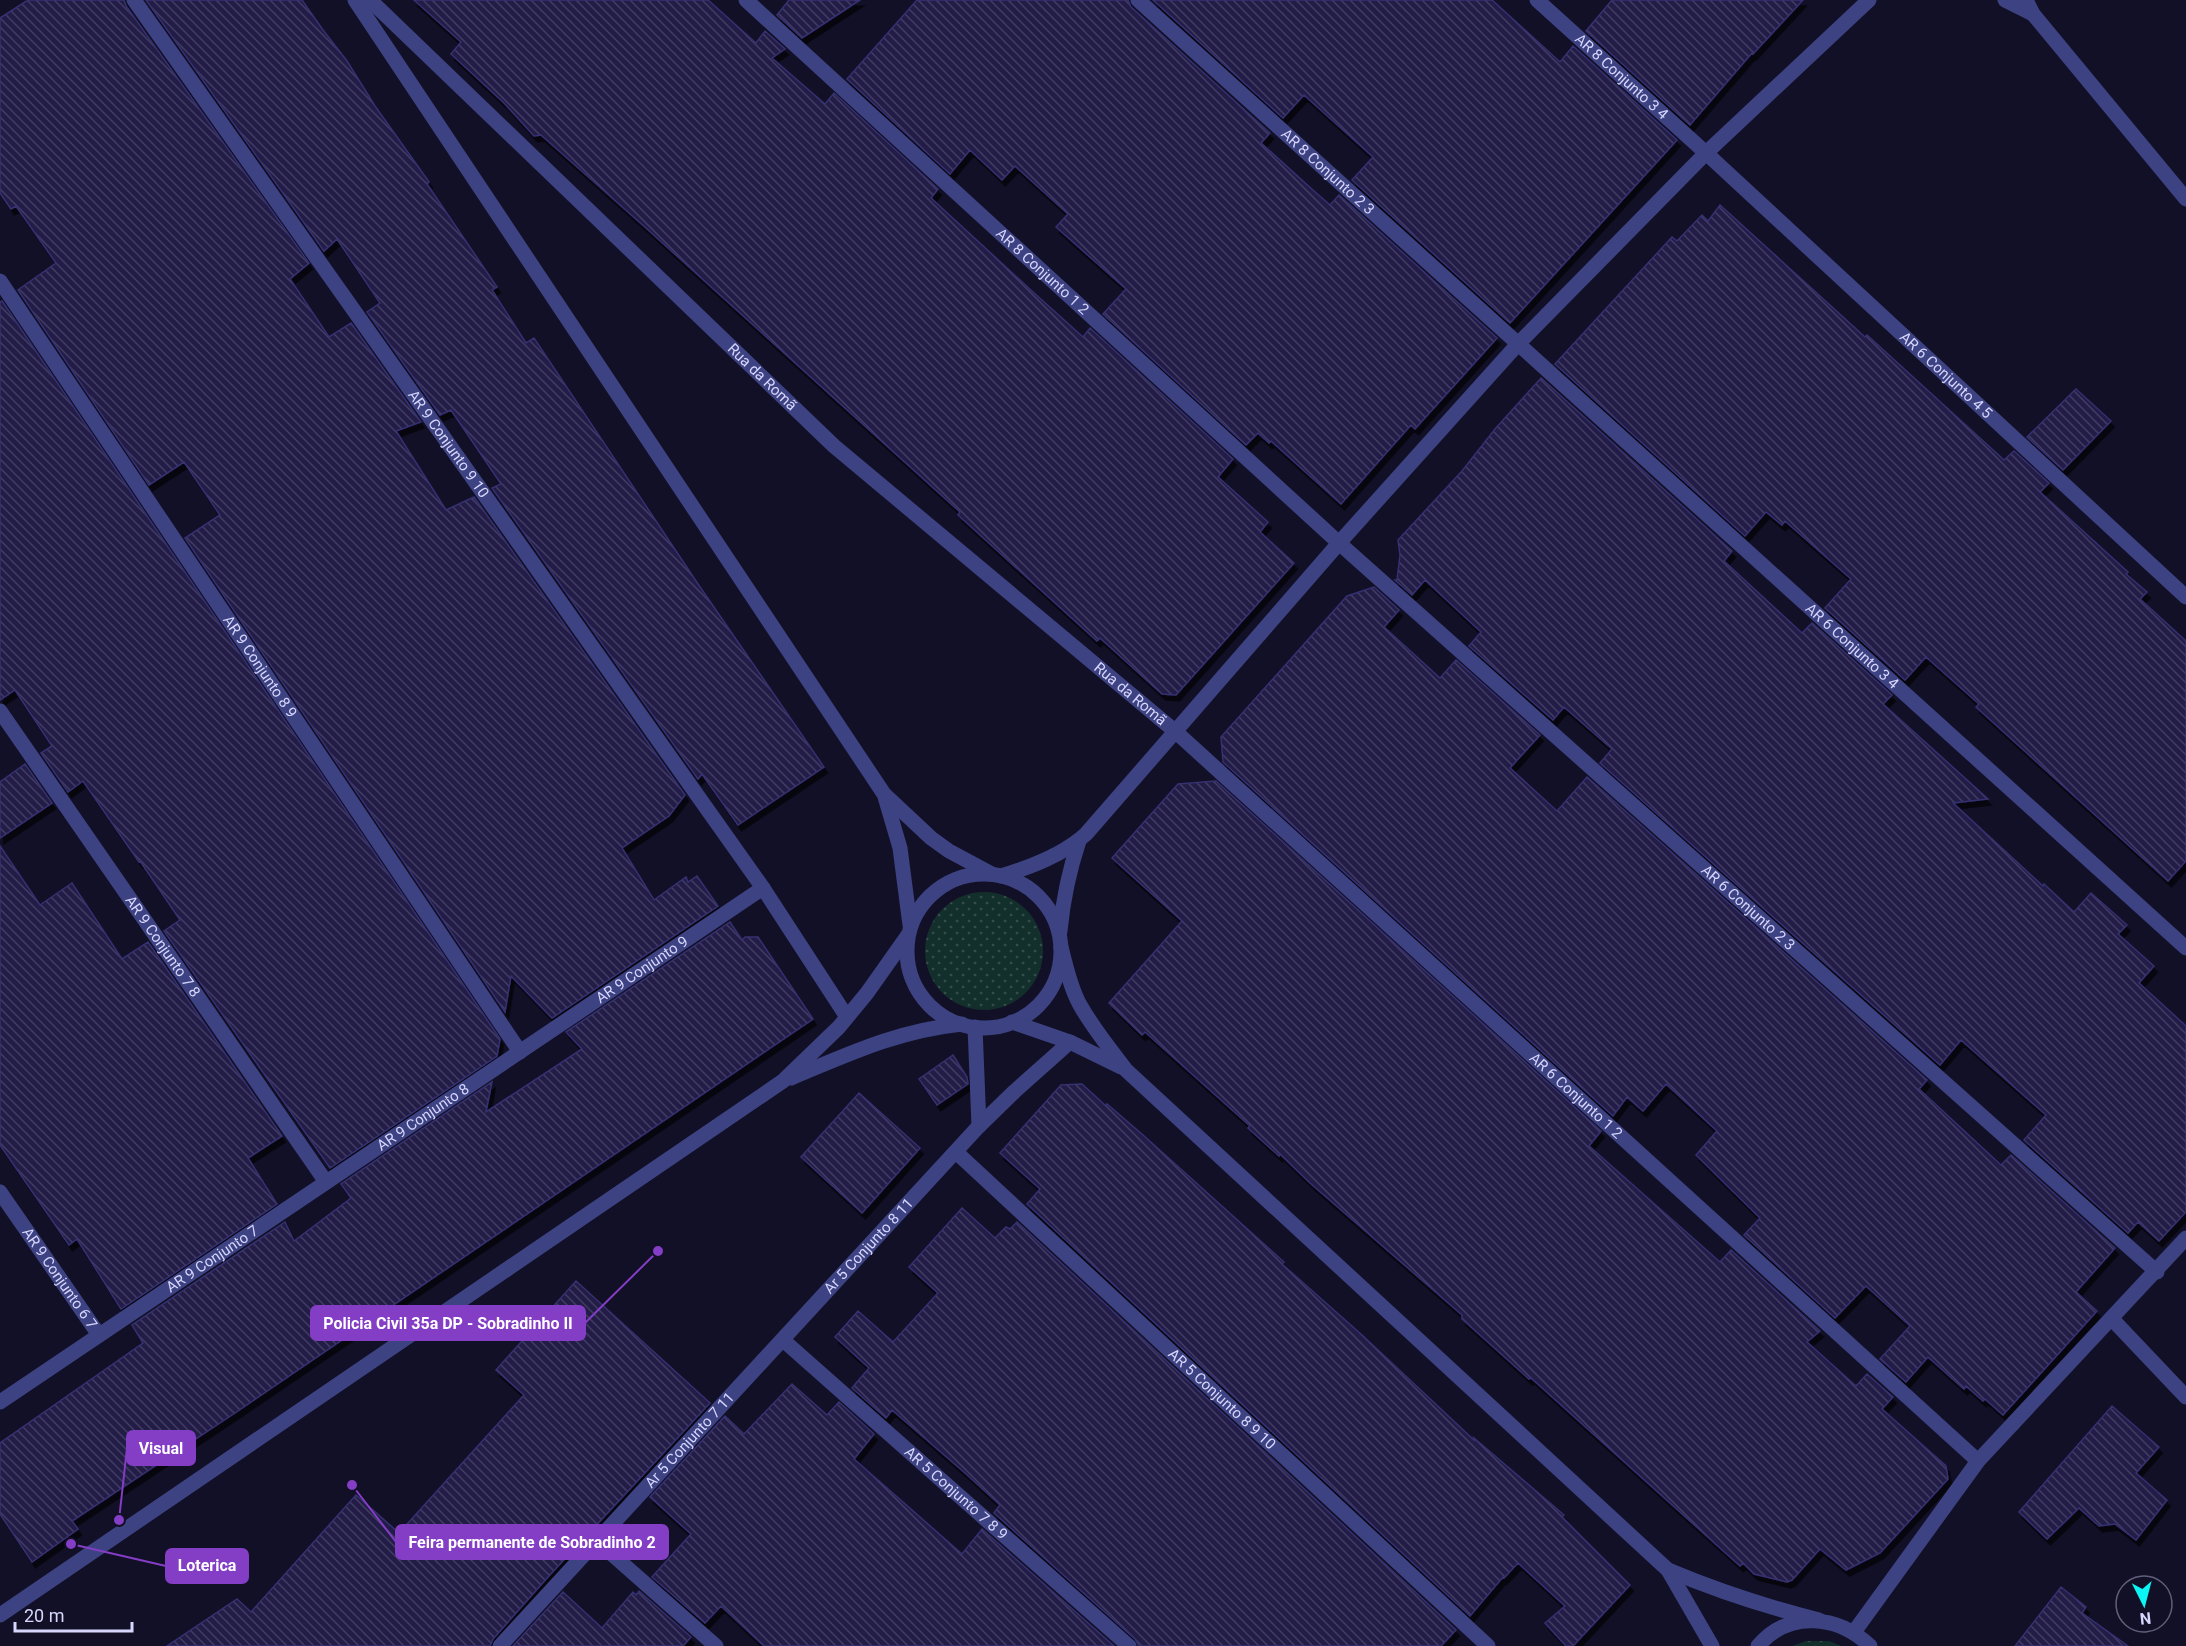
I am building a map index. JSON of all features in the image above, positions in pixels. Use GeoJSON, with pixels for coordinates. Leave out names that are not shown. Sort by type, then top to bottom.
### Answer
{"type":"FeatureCollection","features":[{"type":"Feature","properties":{"kind":"street","name":"AR 9 Conjunto 9 10"},"geometry":{"type":"LineString","coordinates":[[134,0],[763,888],[847,1017]]}},
{"type":"Feature","properties":{"kind":"street"},"geometry":{"type":"LineString","coordinates":[[355,0],[884,794],[931,838],[950,851],[1028,888],[1049,909],[1060,941],[1068,976],[1079,1004],[1098,1034],[1126,1070],[1668,1570],[1712,1646]]}},
{"type":"Feature","properties":{"kind":"street","name":"Rua da Romã"},"geometry":{"type":"LineString","coordinates":[[370,0],[834,446],[1176,732]]}},
{"type":"Feature","properties":{"kind":"street","name":"AR 8 Conjunto 1 2"},"geometry":{"type":"LineString","coordinates":[[746,0],[1339,543]]}},
{"type":"Feature","properties":{"kind":"street","name":"AR 8 Conjunto 2 3"},"geometry":{"type":"LineString","coordinates":[[1138,0],[1517,345]]}},
{"type":"Feature","properties":{"kind":"street","name":"AR 8 Conjunto 3 4"},"geometry":{"type":"LineString","coordinates":[[1537,0],[1706,153]]}},
{"type":"Feature","properties":{"kind":"street"},"geometry":{"type":"LineString","coordinates":[[0,1615],[783,1081],[847,1017],[867,993],[909,930],[920,907],[934,892],[951,881],[972,875],[997,875],[1033,865],[1079,841],[1339,543],[1517,345],[1706,153],[1869,0]]}},
{"type":"Feature","properties":{"kind":"street"},"geometry":{"type":"LineString","coordinates":[[2005,0],[2033,14]]}},
{"type":"Feature","properties":{"kind":"street"},"geometry":{"type":"LineString","coordinates":[[2026,0],[2033,14],[2186,199]]}},
{"type":"Feature","properties":{"kind":"street","name":"AR 6 Conjunto 4 5"},"geometry":{"type":"LineString","coordinates":[[1706,153],[2186,597]]}},
{"type":"Feature","properties":{"kind":"street","name":"AR 9 Conjunto 8 9"},"geometry":{"type":"LineString","coordinates":[[0,281],[520,1052]]}},
{"type":"Feature","properties":{"kind":"street","name":"AR 6 Conjunto 3 4"},"geometry":{"type":"LineString","coordinates":[[1517,345],[2186,948]]}},
{"type":"Feature","properties":{"kind":"street","name":"AR 6 Conjunto 2 3"},"geometry":{"type":"LineString","coordinates":[[1339,543],[2157,1272]]}},
{"type":"Feature","properties":{"kind":"street","name":"AR 9 Conjunto 7 8"},"geometry":{"type":"LineString","coordinates":[[0,711],[326,1182]]}},
{"type":"Feature","properties":{"kind":"street","name":"AR 6 Conjunto 1 2"},"geometry":{"type":"LineString","coordinates":[[1176,732],[1978,1461]]}},
{"type":"Feature","properties":{"kind":"street"},"geometry":{"type":"LineString","coordinates":[[884,794],[900,848],[909,930],[907,957],[912,980],[924,999],[941,1015],[968,1026]]}},
{"type":"Feature","properties":{"kind":"street"},"geometry":{"type":"LineString","coordinates":[[783,1081],[892,1037],[929,1028],[994,1027],[1012,1022],[1033,1010],[1049,992],[1058,970],[1062,905],[1079,841]]}},
{"type":"Feature","properties":{"kind":"street","name":"AR 9 Conjunto 9"},"geometry":{"type":"LineString","coordinates":[[520,1052],[763,888]]}},
{"type":"Feature","properties":{"kind":"street"},"geometry":{"type":"LineString","coordinates":[[1012,1022],[1070,1042],[1126,1070]]}},
{"type":"Feature","properties":{"kind":"street"},"geometry":{"type":"LineString","coordinates":[[968,1026],[979,1126]]}},
{"type":"Feature","properties":{"kind":"street","name":"Ar 5 Conjunto 8 11"},"geometry":{"type":"LineString","coordinates":[[783,1340],[979,1126],[1070,1042]]}},
{"type":"Feature","properties":{"kind":"street","name":"AR 9 Conjunto 8"},"geometry":{"type":"LineString","coordinates":[[326,1182],[520,1052]]}},
{"type":"Feature","properties":{"kind":"street","name":"AR 5 Conjunto 8 9 10"},"geometry":{"type":"LineString","coordinates":[[956,1152],[1488,1646]]}},
{"type":"Feature","properties":{"kind":"street","name":"AR 9 Conjunto 7"},"geometry":{"type":"LineString","coordinates":[[0,1402],[326,1182]]}},
{"type":"Feature","properties":{"kind":"street","name":"AR 9 Conjunto 6 7"},"geometry":{"type":"LineString","coordinates":[[0,1192],[99,1335]]}},
{"type":"Feature","properties":{"kind":"street"},"geometry":{"type":"LineString","coordinates":[[1854,1632],[1978,1461],[2186,1239]]}},
{"type":"Feature","properties":{"kind":"street"},"geometry":{"type":"LineString","coordinates":[[2112,1319],[2186,1396]]}},
{"type":"Feature","properties":{"kind":"street","name":"Ar 5 Conjunto 7 11"},"geometry":{"type":"LineString","coordinates":[[500,1646],[783,1340]]}},
{"type":"Feature","properties":{"kind":"street","name":"AR 5 Conjunto 7 8 9"},"geometry":{"type":"LineString","coordinates":[[783,1340],[1130,1646]]}},
{"type":"Feature","properties":{"kind":"street"},"geometry":{"type":"LineString","coordinates":[[597,1541],[716,1646]]}},
{"type":"Feature","properties":{"kind":"street"},"geometry":{"type":"LineString","coordinates":[[1668,1570],[1767,1608],[1838,1624],[1854,1632],[1870,1646]]}},
{"type":"Feature","properties":{"kind":"street"},"geometry":{"type":"LineString","coordinates":[[1758,1646],[1766,1637],[1791,1624],[1819,1620]]}},
{"type":"Feature","properties":{"kind":"green space"},"geometry":{"type":"Polygon","coordinates":[[[984,892],[1007,896],[1026,909],[1039,928],[1043,951],[1039,974],[1026,993],[1007,1006],[984,1010],[961,1006],[942,993],[929,974],[925,951],[929,928],[942,909],[961,896],[984,892]]]}},
{"type":"Feature","properties":{"kind":"green space"},"geometry":{"type":"Polygon","coordinates":[[[1806,1641],[1829,1641],[1841,1646],[1792,1646],[1806,1641]]]}},
{"type":"Feature","properties":{"kind":"building"},"geometry":{"type":"Polygon","coordinates":[[[28,0],[124,0],[126,6],[309,263],[290,279],[329,337],[351,323],[421,422],[396,431],[446,510],[474,497],[685,795],[669,816],[622,848],[654,900],[686,877],[688,882],[697,876],[718,906],[552,1018],[511,976],[505,1012],[185,538],[220,515],[184,462],[149,485],[18,290],[56,263],[16,206],[11,209],[0,193],[0,18],[28,0]]]}},
{"type":"Feature","properties":{"kind":"building"},"geometry":{"type":"Polygon","coordinates":[[[146,0],[302,0],[347,61],[375,106],[429,182],[427,184],[497,287],[492,290],[526,343],[534,338],[698,584],[824,767],[738,825],[702,774],[698,779],[492,488],[501,484],[451,410],[440,415],[367,312],[380,303],[337,239],[324,251],[146,0]]]}},
{"type":"Feature","properties":{"kind":"building"},"geometry":{"type":"Polygon","coordinates":[[[414,0],[708,0],[756,43],[765,31],[785,49],[772,58],[825,104],[834,93],[938,189],[931,198],[1033,292],[1083,337],[1090,328],[1233,459],[1218,477],[1268,522],[1260,532],[1294,563],[1176,695],[1162,694],[1100,638],[1097,641],[958,515],[960,512],[646,228],[541,135],[534,136],[504,103],[451,54],[461,42],[414,0]]]}},
{"type":"Feature","properties":{"kind":"building"},"geometry":{"type":"Polygon","coordinates":[[[789,0],[860,0],[802,38],[777,15],[789,0]]]}},
{"type":"Feature","properties":{"kind":"building"},"geometry":{"type":"Polygon","coordinates":[[[917,0],[1128,0],[1131,7],[1270,133],[1261,143],[1330,205],[1339,195],[1497,338],[1415,429],[1411,425],[1341,504],[1271,441],[1269,443],[1258,433],[1246,445],[1103,314],[1126,289],[1056,227],[1068,214],[1015,166],[1002,180],[970,150],[950,174],[847,79],[917,0]]]}},
{"type":"Feature","properties":{"kind":"building"},"geometry":{"type":"Polygon","coordinates":[[[1153,0],[1492,0],[1560,62],[1573,46],[1677,140],[1510,323],[1352,180],[1373,157],[1304,95],[1283,118],[1153,0]]]}},
{"type":"Feature","properties":{"kind":"building"},"geometry":{"type":"Polygon","coordinates":[[[1612,0],[1803,0],[1752,53],[1690,125],[1586,31],[1612,0]]]}},
{"type":"Feature","properties":{"kind":"building"},"geometry":{"type":"Polygon","coordinates":[[[1720,205],[2004,460],[2014,451],[2049,483],[2040,492],[2128,572],[2126,574],[2147,592],[2140,599],[2186,641],[2186,861],[2168,881],[1976,707],[1979,704],[1926,657],[1905,680],[1825,608],[1851,579],[1785,521],[1782,525],[1766,512],[1745,536],[1555,364],[1672,237],[1677,241],[1702,215],[1708,221],[1720,205]]]}},
{"type":"Feature","properties":{"kind":"building"},"geometry":{"type":"Polygon","coordinates":[[[2,301],[500,1039],[497,1056],[330,1168],[164,931],[180,920],[140,861],[83,781],[68,792],[41,753],[52,746],[15,690],[0,700],[0,302],[2,301]]]}},
{"type":"Feature","properties":{"kind":"building"},"geometry":{"type":"Polygon","coordinates":[[[1541,378],[1732,551],[1724,561],[1802,633],[1812,623],[1892,695],[1883,704],[1988,799],[1953,803],[2074,912],[2091,893],[2127,925],[2118,934],[2154,966],[2139,983],[2186,1026],[2186,1212],[2159,1241],[2138,1222],[2128,1233],[2024,1140],[2046,1115],[1961,1040],[1940,1065],[1600,763],[1612,749],[1564,707],[1553,720],[1469,646],[1481,632],[1425,580],[1412,595],[1395,580],[1397,580],[1400,555],[1398,540],[1462,471],[1495,429],[1541,378]]]}},
{"type":"Feature","properties":{"kind":"building"},"geometry":{"type":"Polygon","coordinates":[[[2076,389],[2111,421],[2063,470],[2027,437],[2076,389]]]}},
{"type":"Feature","properties":{"kind":"building"},"geometry":{"type":"Polygon","coordinates":[[[1374,587],[1399,610],[1384,627],[1440,678],[1456,660],[1540,735],[1510,768],[1557,811],[1587,777],[1927,1080],[1919,1089],[2001,1165],[2011,1155],[2115,1248],[2076,1292],[2097,1311],[2003,1415],[1966,1386],[1964,1389],[1928,1357],[1906,1382],[1880,1359],[1910,1326],[1866,1286],[1835,1318],[1744,1235],[1760,1218],[1696,1155],[1717,1131],[1666,1084],[1643,1111],[1627,1097],[1613,1116],[1223,762],[1221,737],[1347,596],[1374,587]]]}},
{"type":"Feature","properties":{"kind":"building"},"geometry":{"type":"Polygon","coordinates":[[[25,764],[52,803],[0,838],[0,782],[25,764]]]}},
{"type":"Feature","properties":{"kind":"building"},"geometry":{"type":"Polygon","coordinates":[[[1216,781],[1601,1131],[1589,1146],[1720,1262],[1731,1250],[1820,1331],[1807,1342],[1856,1386],[1867,1374],[1893,1397],[1882,1409],[1946,1466],[1948,1479],[1880,1553],[1846,1570],[1820,1549],[1792,1580],[1787,1582],[1754,1574],[1743,1563],[1740,1566],[1462,1319],[1462,1315],[1310,1183],[1280,1154],[1279,1156],[1248,1128],[1250,1126],[1145,1032],[1142,1035],[1109,1003],[1182,921],[1112,858],[1178,784],[1216,781]]]}},
{"type":"Feature","properties":{"kind":"building"},"geometry":{"type":"Polygon","coordinates":[[[0,846],[40,905],[72,883],[122,959],[148,942],[282,1136],[248,1158],[277,1204],[121,1309],[77,1239],[69,1245],[0,1145],[0,846]]]}},
{"type":"Feature","properties":{"kind":"building"},"geometry":{"type":"Polygon","coordinates":[[[730,922],[742,940],[745,937],[758,937],[813,1019],[235,1413],[72,1521],[78,1529],[32,1562],[0,1514],[0,1443],[143,1343],[132,1325],[285,1222],[294,1241],[351,1198],[341,1184],[492,1082],[486,1112],[582,1049],[566,1032],[730,922]]]}},
{"type":"Feature","properties":{"kind":"building"},"geometry":{"type":"Polygon","coordinates":[[[953,1055],[967,1077],[968,1084],[937,1105],[919,1079],[953,1055]]]}},
{"type":"Feature","properties":{"kind":"building"},"geometry":{"type":"Polygon","coordinates":[[[1082,1084],[1143,1135],[1284,1262],[1282,1264],[1475,1441],[1474,1438],[1564,1515],[1562,1517],[1630,1585],[1573,1646],[1566,1646],[1545,1623],[1565,1606],[1518,1563],[1470,1616],[1027,1204],[1040,1189],[1000,1153],[1061,1085],[1082,1084]]]}},
{"type":"Feature","properties":{"kind":"building"},"geometry":{"type":"Polygon","coordinates":[[[859,1093],[920,1148],[862,1213],[801,1157],[859,1093]]]}},
{"type":"Feature","properties":{"kind":"building"},"geometry":{"type":"Polygon","coordinates":[[[962,1208],[995,1238],[1006,1227],[1010,1229],[1017,1222],[1456,1630],[1441,1646],[1139,1646],[1135,1639],[994,1513],[1000,1505],[965,1473],[892,1410],[886,1418],[852,1388],[869,1368],[835,1337],[858,1311],[893,1342],[938,1293],[909,1267],[962,1208]]]}},
{"type":"Feature","properties":{"kind":"building"},"geometry":{"type":"Polygon","coordinates":[[[576,1281],[710,1403],[548,1577],[493,1639],[490,1646],[167,1646],[237,1599],[251,1612],[356,1495],[399,1533],[524,1395],[496,1370],[576,1281]]]}},
{"type":"Feature","properties":{"kind":"building"},"geometry":{"type":"Polygon","coordinates":[[[792,1384],[827,1415],[839,1402],[874,1434],[854,1459],[962,1554],[982,1529],[1114,1646],[764,1646],[721,1606],[705,1623],[652,1577],[691,1534],[650,1497],[725,1416],[744,1434],[792,1384]]]}},
{"type":"Feature","properties":{"kind":"building"},"geometry":{"type":"Polygon","coordinates":[[[2112,1406],[2159,1447],[2136,1473],[2167,1500],[2136,1540],[2115,1524],[2099,1526],[2079,1508],[2047,1539],[2019,1512],[2112,1406]]]}},
{"type":"Feature","properties":{"kind":"building"},"geometry":{"type":"Polygon","coordinates":[[[2061,1587],[2086,1607],[2082,1613],[2128,1646],[2015,1646],[2061,1587]]]}},
{"type":"Feature","properties":{"kind":"building"},"geometry":{"type":"Polygon","coordinates":[[[639,1591],[691,1637],[683,1646],[513,1646],[563,1592],[602,1628],[633,1592],[636,1595],[639,1591]]]}},
{"type":"Feature","properties":{"kind":"place","name":"Policia Civil 35a DP - Sobradinho II"},"geometry":{"type":"Point","coordinates":[658,1251]}},
{"type":"Feature","properties":{"kind":"place","name":"Feira permanente de Sobradinho 2"},"geometry":{"type":"Point","coordinates":[352,1485]}},
{"type":"Feature","properties":{"kind":"place","name":"Visual"},"geometry":{"type":"Point","coordinates":[119,1520]}},
{"type":"Feature","properties":{"kind":"place","name":"Loterica"},"geometry":{"type":"Point","coordinates":[71,1544]}}]}
